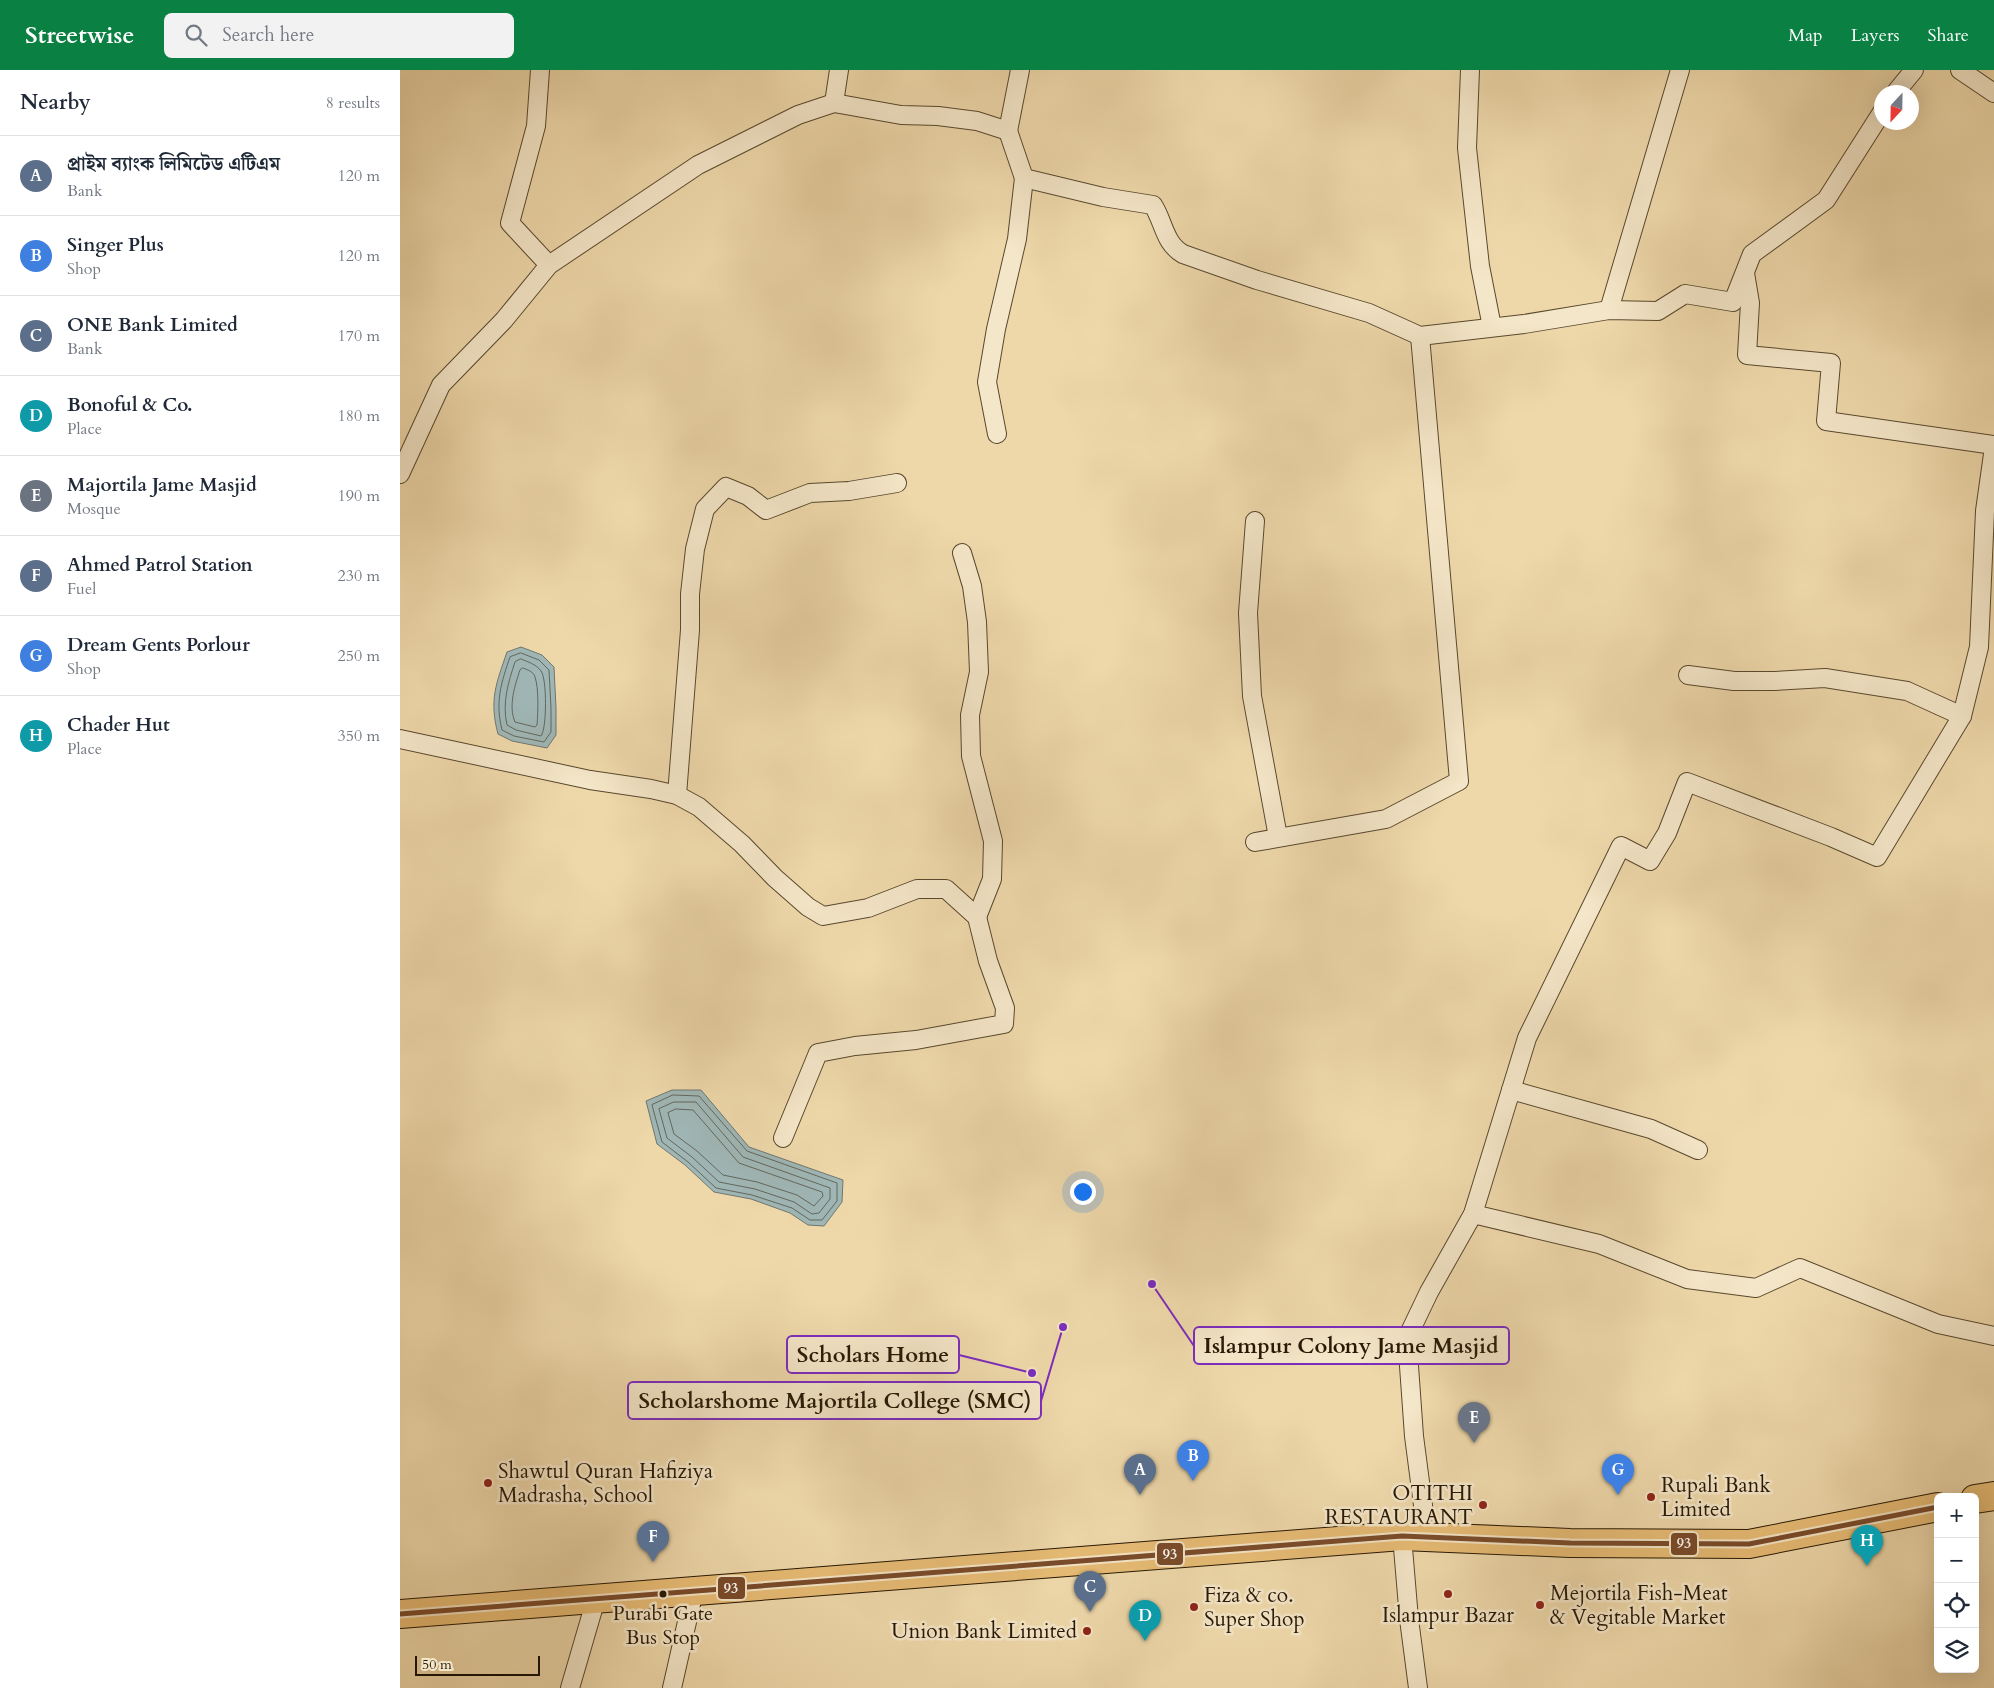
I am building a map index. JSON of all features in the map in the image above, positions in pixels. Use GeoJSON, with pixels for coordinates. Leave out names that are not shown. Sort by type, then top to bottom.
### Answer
{"type":"FeatureCollection","features":[{"type":"Feature","properties":{"kind":"highway"},"geometry":{"type":"LineString","coordinates":[[1979,1498],[1994,1496]]}},
{"type":"Feature","properties":{"kind":"highway"},"geometry":{"type":"LineString","coordinates":[[400,1614],[1412,1536],[1570,1543],[1749,1544],[1934,1508]]}},
{"type":"Feature","properties":{"kind":"street"},"geometry":{"type":"LineString","coordinates":[[540,70],[536,126],[510,223],[549,265]]}},
{"type":"Feature","properties":{"kind":"street"},"geometry":{"type":"LineString","coordinates":[[834,103],[839,70]]}},
{"type":"Feature","properties":{"kind":"street"},"geometry":{"type":"LineString","coordinates":[[997,434],[987,382],[996,329],[1017,239],[1024,178],[1008,131],[1020,70]]}},
{"type":"Feature","properties":{"kind":"street"},"geometry":{"type":"LineString","coordinates":[[1470,70],[1467,148],[1480,266],[1492,327]]}},
{"type":"Feature","properties":{"kind":"street"},"geometry":{"type":"LineString","coordinates":[[1609,310],[1680,70]]}},
{"type":"Feature","properties":{"kind":"street"},"geometry":{"type":"LineString","coordinates":[[1902,85],[1914,70]]}},
{"type":"Feature","properties":{"kind":"street"},"geometry":{"type":"LineString","coordinates":[[1960,70],[1994,93]]}},
{"type":"Feature","properties":{"kind":"street"},"geometry":{"type":"LineString","coordinates":[[400,474],[441,385],[504,320],[549,265],[698,165],[798,115],[834,103],[901,116],[938,116],[976,121],[1008,131]]}},
{"type":"Feature","properties":{"kind":"street"},"geometry":{"type":"LineString","coordinates":[[1024,178],[1103,197],[1153,205],[1158,212],[1168,241],[1174,249],[1183,254],[1257,280],[1369,313],[1420,336],[1609,310],[1658,311],[1685,294],[1733,302],[1752,254],[1826,200],[1874,125]]}},
{"type":"Feature","properties":{"kind":"street"},"geometry":{"type":"LineString","coordinates":[[1418,1688],[1409,1619],[1412,1536],[1422,1505],[1406,1338],[1429,1292],[1473,1214],[1527,1038],[1621,846],[1650,861],[1667,834],[1687,782],[1832,837],[1877,857],[1962,716],[1979,647],[1985,511],[1991,488],[1994,446],[1826,421],[1831,363],[1747,355],[1750,303],[1745,273]]}},
{"type":"Feature","properties":{"kind":"street"},"geometry":{"type":"LineString","coordinates":[[1255,842],[1386,819],[1458,781],[1420,336]]}},
{"type":"Feature","properties":{"kind":"street"},"geometry":{"type":"LineString","coordinates":[[677,795],[690,630],[690,594],[695,549],[704,509],[726,487],[748,496],[766,510],[810,493],[849,491],[897,482]]}},
{"type":"Feature","properties":{"kind":"street"},"geometry":{"type":"LineString","coordinates":[[1255,521],[1248,613],[1252,696],[1278,837]]}},
{"type":"Feature","properties":{"kind":"street"},"geometry":{"type":"LineString","coordinates":[[962,552],[972,586],[977,622],[979,672],[970,715],[971,756],[994,840],[992,879],[977,917]]}},
{"type":"Feature","properties":{"kind":"street"},"geometry":{"type":"LineString","coordinates":[[1688,675],[1734,680],[1775,681],[1825,678],[1907,691],[1962,716]]}},
{"type":"Feature","properties":{"kind":"street"},"geometry":{"type":"LineString","coordinates":[[400,739],[590,780],[677,795],[699,807],[742,844],[775,878],[808,907],[824,916],[868,908],[917,889],[936,889],[946,890],[977,917],[988,961],[1005,1008],[1004,1024],[916,1040],[855,1046],[818,1053],[783,1138]]}},
{"type":"Feature","properties":{"kind":"street"},"geometry":{"type":"LineString","coordinates":[[1511,1090],[1651,1129],[1698,1150]]}},
{"type":"Feature","properties":{"kind":"street"},"geometry":{"type":"LineString","coordinates":[[1473,1214],[1599,1244],[1687,1279],[1756,1288],[1800,1268],[1938,1324],[1994,1336]]}},
{"type":"Feature","properties":{"kind":"street"},"geometry":{"type":"LineString","coordinates":[[672,1688],[694,1591]]}},
{"type":"Feature","properties":{"kind":"street"},"geometry":{"type":"LineString","coordinates":[[570,1688],[596,1599]]}},
{"type":"Feature","properties":{"kind":"water"},"geometry":{"type":"Polygon","coordinates":[[[521,647],[542,655],[554,667],[556,735],[547,748],[512,741],[498,734],[494,711],[497,683],[507,652],[521,647]]]}},
{"type":"Feature","properties":{"kind":"water"},"geometry":{"type":"Polygon","coordinates":[[[672,1090],[701,1090],[749,1147],[843,1180],[842,1202],[824,1226],[808,1225],[790,1213],[751,1199],[714,1192],[685,1165],[657,1144],[646,1101],[672,1090]]]}},
{"type":"Feature","properties":{"kind":"transit line","name":"93"},"geometry":{"type":"LineString","coordinates":[[400,1614],[1402,1536],[1570,1543],[1749,1544],[1934,1508]]}},
{"type":"Feature","properties":{"kind":"place","name":"Islampur Colony Jame Masjid"},"geometry":{"type":"Point","coordinates":[1152,1284]}},
{"type":"Feature","properties":{"kind":"place","name":"Scholarshome Majortila College (SMC)"},"geometry":{"type":"Point","coordinates":[1063,1327]}},
{"type":"Feature","properties":{"kind":"place","name":"Scholars Home"},"geometry":{"type":"Point","coordinates":[1032,1373]}},
{"type":"Feature","properties":{"kind":"place","name":"Majortila Jame Masjid"},"geometry":{"type":"Point","coordinates":[1474,1443]}},
{"type":"Feature","properties":{"kind":"place","name":"Singer Plus"},"geometry":{"type":"Point","coordinates":[1193,1481]}},
{"type":"Feature","properties":{"kind":"place","name":"Shawtul Quran Hafiziya Madrasha, School"},"geometry":{"type":"Point","coordinates":[488,1483]}},
{"type":"Feature","properties":{"kind":"place","name":"প্রাইম ব্যাংক লিমিটেড এটিএম"},"geometry":{"type":"Point","coordinates":[1140,1495]}},
{"type":"Feature","properties":{"kind":"place","name":"Dream Gents Porlour"},"geometry":{"type":"Point","coordinates":[1618,1495]}},
{"type":"Feature","properties":{"kind":"place","name":"Rupali Bank Limited"},"geometry":{"type":"Point","coordinates":[1651,1497]}},
{"type":"Feature","properties":{"kind":"place","name":"OTITHI RESTAURANT"},"geometry":{"type":"Point","coordinates":[1483,1505]}},
{"type":"Feature","properties":{"kind":"place","name":"Ahmed Patrol Station"},"geometry":{"type":"Point","coordinates":[653,1562]}},
{"type":"Feature","properties":{"kind":"place","name":"Chader Hut"},"geometry":{"type":"Point","coordinates":[1867,1566]}},
{"type":"Feature","properties":{"kind":"place","name":"Purabi Gate Bus Stop"},"geometry":{"type":"Point","coordinates":[663,1594]}},
{"type":"Feature","properties":{"kind":"place","name":"Islampur Bazar"},"geometry":{"type":"Point","coordinates":[1448,1594]}},
{"type":"Feature","properties":{"kind":"place","name":"Mejortila Fish-Meat & Vegitable Market"},"geometry":{"type":"Point","coordinates":[1540,1605]}},
{"type":"Feature","properties":{"kind":"place","name":"Fiza & co. Super Shop"},"geometry":{"type":"Point","coordinates":[1194,1607]}},
{"type":"Feature","properties":{"kind":"place","name":"ONE Bank Limited"},"geometry":{"type":"Point","coordinates":[1090,1612]}},
{"type":"Feature","properties":{"kind":"place","name":"Union Bank Limited"},"geometry":{"type":"Point","coordinates":[1087,1631]}},
{"type":"Feature","properties":{"kind":"place","name":"Bonoful & Co."},"geometry":{"type":"Point","coordinates":[1145,1641]}}]}
